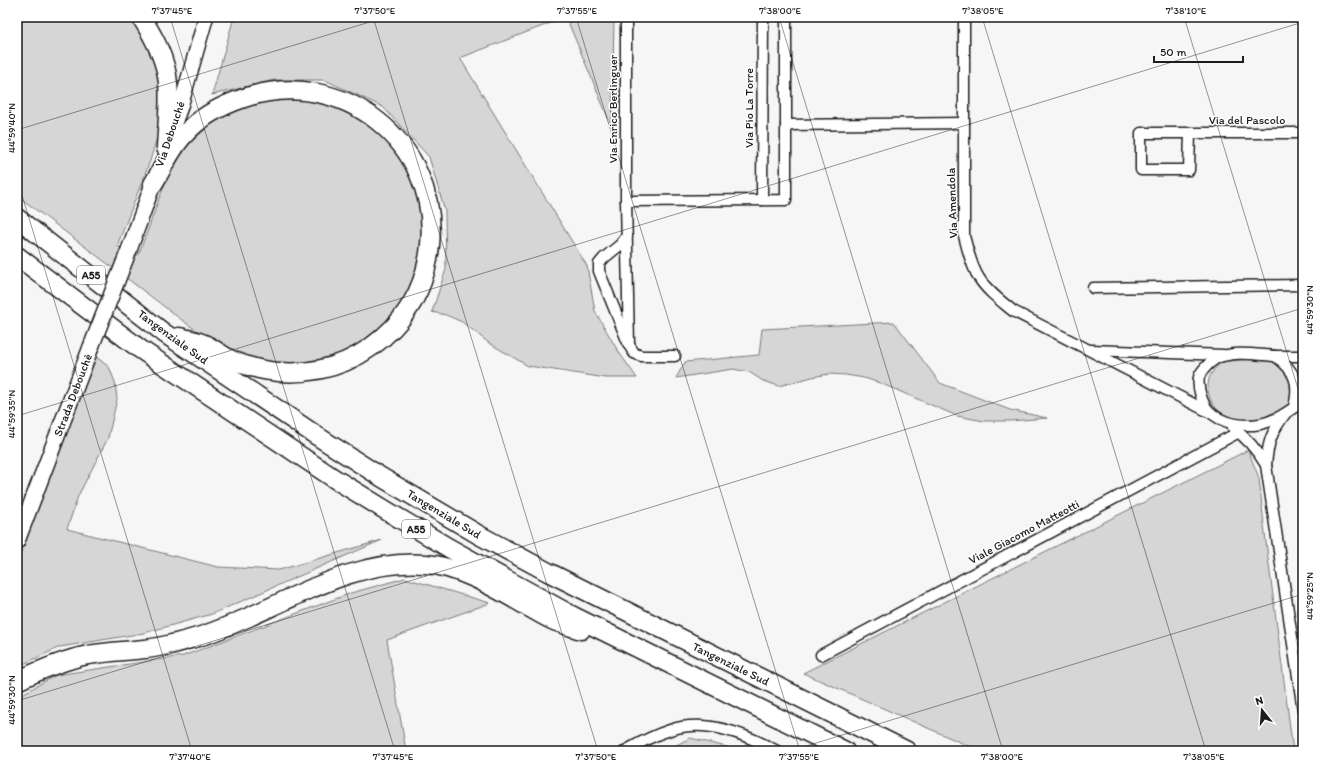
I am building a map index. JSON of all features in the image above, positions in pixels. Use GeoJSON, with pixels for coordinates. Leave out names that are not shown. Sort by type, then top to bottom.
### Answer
{"type":"FeatureCollection","features":[{"type":"Feature","properties":{"kind":"highway"},"geometry":{"type":"LineString","coordinates":[[141,17],[159,50],[168,82],[166,148]]}},
{"type":"Feature","properties":{"kind":"highway"},"geometry":{"type":"LineString","coordinates":[[153,184],[184,134],[197,122],[234,101],[256,94],[278,90],[299,90],[320,93],[342,100],[365,111],[375,118],[404,148],[414,165],[422,181],[428,200],[431,220],[429,258],[425,276],[408,310],[384,337],[369,349],[351,360],[331,367],[303,373],[278,372],[251,367],[226,357],[203,344],[164,333]]}},
{"type":"Feature","properties":{"kind":"highway","name":"Tangenziale Sud"},"geometry":{"type":"LineString","coordinates":[[17,218],[164,333],[317,436],[381,477],[479,535],[562,579],[907,751]]}},
{"type":"Feature","properties":{"kind":"highway","name":"A55"},"geometry":{"type":"LineString","coordinates":[[17,256],[140,349],[335,479],[469,560],[559,609],[846,751]]}},
{"type":"Feature","properties":{"kind":"highway"},"geometry":{"type":"LineString","coordinates":[[17,681],[62,662],[88,655],[146,649],[199,637],[228,626],[335,579],[384,565],[406,563],[428,564],[448,568],[470,576],[554,621],[638,649]]}},
{"type":"Feature","properties":{"kind":"main road","name":"Via Debouché"},"geometry":{"type":"LineString","coordinates":[[129,250],[180,108],[206,17]]}},
{"type":"Feature","properties":{"kind":"main road","name":"Strada Debouchè"},"geometry":{"type":"LineString","coordinates":[[17,540],[129,250]]}},
{"type":"Feature","properties":{"kind":"street","name":"Via Enrico Berlinguer"},"geometry":{"type":"LineString","coordinates":[[626,17],[626,236],[629,345]]}},
{"type":"Feature","properties":{"kind":"street","name":"Via Pio La Torre"},"geometry":{"type":"LineString","coordinates":[[762,200],[763,17]]}},
{"type":"Feature","properties":{"kind":"street"},"geometry":{"type":"LineString","coordinates":[[626,201],[786,200],[786,17]]}},
{"type":"Feature","properties":{"kind":"street","name":"Via Amendola"},"geometry":{"type":"LineString","coordinates":[[964,17],[964,236],[970,257],[979,278],[994,295],[1013,310],[1210,412]]}},
{"type":"Feature","properties":{"kind":"street"},"geometry":{"type":"LineString","coordinates":[[786,125],[964,123]]}},
{"type":"Feature","properties":{"kind":"street","name":"Via del Pascolo"},"geometry":{"type":"LineString","coordinates":[[1190,133],[1189,170],[1141,170],[1141,133],[1190,133],[1303,133]]}},
{"type":"Feature","properties":{"kind":"street"},"geometry":{"type":"LineString","coordinates":[[626,236],[620,245],[599,264],[598,271],[629,345],[634,353],[641,356],[676,356]]}},
{"type":"Feature","properties":{"kind":"street"},"geometry":{"type":"LineString","coordinates":[[1093,288],[1303,285]]}},
{"type":"Feature","properties":{"kind":"street"},"geometry":{"type":"LineString","coordinates":[[608,294],[615,299],[620,299],[625,296],[628,291]]}},
{"type":"Feature","properties":{"kind":"street","name":"Via Amendola"},"geometry":{"type":"LineString","coordinates":[[1088,349],[1229,355]]}},
{"type":"Feature","properties":{"kind":"street"},"geometry":{"type":"LineString","coordinates":[[1290,356],[1303,349]]}},
{"type":"Feature","properties":{"kind":"street"},"geometry":{"type":"LineString","coordinates":[[1266,465],[1258,452],[1239,432],[1210,412],[1202,402],[1199,377],[1208,365],[1216,359],[1229,355],[1303,356]]}},
{"type":"Feature","properties":{"kind":"street"},"geometry":{"type":"LineString","coordinates":[[1222,420],[1235,424],[1250,425],[1272,421],[1285,414],[1298,404],[1297,384],[1292,373],[1288,366],[1276,356]]}},
{"type":"Feature","properties":{"kind":"street"},"geometry":{"type":"LineString","coordinates":[[1285,414],[1276,426],[1270,439],[1266,465],[1303,710]]}},
{"type":"Feature","properties":{"kind":"street","name":"Viale Giacomo Matteotti"},"geometry":{"type":"LineString","coordinates":[[821,655],[1239,432]]}},
{"type":"Feature","properties":{"kind":"street"},"geometry":{"type":"LineString","coordinates":[[625,751],[671,729],[687,726],[703,726],[725,729],[744,735],[777,751]]}},
{"type":"Feature","properties":{"kind":"shaded area"},"geometry":{"type":"Polygon","coordinates":[[[17,17],[131,17],[145,38],[160,75],[162,95],[158,134],[150,161],[117,246],[138,255],[164,186],[180,153],[205,129],[233,111],[250,105],[277,100],[303,100],[328,105],[352,115],[373,129],[391,148],[406,170],[417,199],[422,220],[422,241],[415,279],[394,314],[376,333],[360,344],[349,351],[322,361],[308,364],[278,365],[265,364],[252,360],[222,346],[194,329],[19,197],[17,195],[17,17]]]}},
{"type":"Feature","properties":{"kind":"shaded area"},"geometry":{"type":"Polygon","coordinates":[[[234,17],[566,17],[460,58],[587,266],[595,311],[618,351],[637,378],[606,378],[528,366],[489,343],[462,322],[446,315],[432,312],[446,269],[445,211],[429,157],[383,107],[325,80],[274,80],[212,95],[234,17]]]}},
{"type":"Feature","properties":{"kind":"shaded area"},"geometry":{"type":"Polygon","coordinates":[[[566,17],[614,17],[612,127],[566,17]]]}},
{"type":"Feature","properties":{"kind":"shaded area"},"geometry":{"type":"Polygon","coordinates":[[[894,322],[940,383],[1010,410],[1047,418],[1010,421],[984,421],[957,416],[880,383],[864,378],[846,375],[829,374],[779,386],[763,381],[749,372],[733,369],[676,378],[685,362],[759,355],[762,329],[894,322]]]}},
{"type":"Feature","properties":{"kind":"shaded area"},"geometry":{"type":"Polygon","coordinates":[[[95,356],[109,367],[115,382],[117,399],[108,438],[78,496],[67,529],[218,567],[279,570],[382,540],[212,614],[144,633],[60,647],[17,667],[17,563],[95,356]]]}},
{"type":"Feature","properties":{"kind":"shaded area"},"geometry":{"type":"Polygon","coordinates":[[[1249,359],[1274,360],[1292,376],[1293,390],[1289,405],[1270,417],[1256,421],[1237,420],[1220,412],[1214,406],[1208,389],[1209,379],[1212,372],[1221,362],[1249,359]]]}},
{"type":"Feature","properties":{"kind":"shaded area"},"geometry":{"type":"Polygon","coordinates":[[[1248,450],[1259,478],[1293,751],[980,751],[803,673],[1248,450]]]}},
{"type":"Feature","properties":{"kind":"shaded area"},"geometry":{"type":"Polygon","coordinates":[[[405,578],[490,603],[387,640],[406,751],[17,751],[17,697],[56,675],[183,656],[351,593],[405,578]]]}},
{"type":"Feature","properties":{"kind":"shaded area"},"geometry":{"type":"Polygon","coordinates":[[[690,738],[743,751],[665,751],[690,738]]]}}]}
